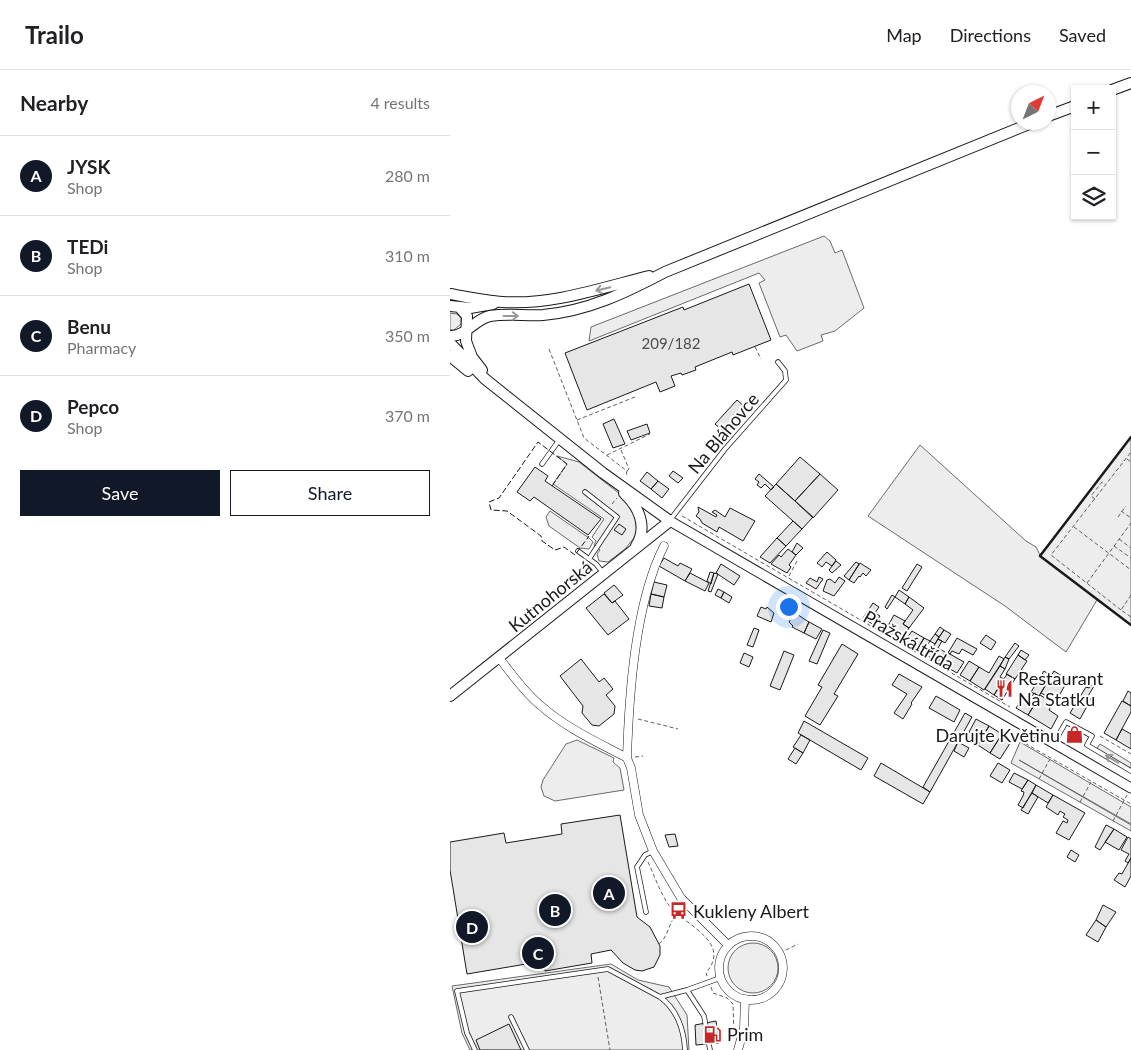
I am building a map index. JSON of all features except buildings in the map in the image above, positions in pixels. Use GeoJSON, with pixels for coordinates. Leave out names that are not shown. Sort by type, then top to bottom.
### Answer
{"type":"FeatureCollection","features":[{"type":"Feature","properties":{"kind":"main road"},"geometry":{"type":"LineString","coordinates":[[1116,89],[1131,83]]}},
{"type":"Feature","properties":{"kind":"main road"},"geometry":{"type":"LineString","coordinates":[[1056,113],[1071,107]]}},
{"type":"Feature","properties":{"kind":"main road"},"geometry":{"type":"LineString","coordinates":[[450,336],[460,334],[482,319],[491,316],[545,314],[593,305],[616,297],[665,272],[1014,130]]}},
{"type":"Feature","properties":{"kind":"main road"},"geometry":{"type":"LineString","coordinates":[[455,307],[470,308],[502,302],[540,301],[575,296],[665,272]]}},
{"type":"Feature","properties":{"kind":"main road"},"geometry":{"type":"LineString","coordinates":[[450,294],[502,302]]}},
{"type":"Feature","properties":{"kind":"main road"},"geometry":{"type":"LineString","coordinates":[[455,307],[467,316],[466,341],[472,357],[496,389]]}},
{"type":"Feature","properties":{"kind":"main road"},"geometry":{"type":"LineString","coordinates":[[450,343],[475,371],[496,389]]}},
{"type":"Feature","properties":{"kind":"main road"},"geometry":{"type":"LineString","coordinates":[[450,356],[496,389],[603,473],[629,498],[639,515],[642,525],[641,536],[630,552]]}},
{"type":"Feature","properties":{"kind":"main road"},"geometry":{"type":"LineString","coordinates":[[603,473],[673,517]]}},
{"type":"Feature","properties":{"kind":"main road","name":"Kutnohorská"},"geometry":{"type":"LineString","coordinates":[[450,696],[673,517]]}},
{"type":"Feature","properties":{"kind":"street","name":"Pražská třída"},"geometry":{"type":"LineString","coordinates":[[673,517],[1131,788]]}},
{"type":"Feature","properties":{"kind":"street"},"geometry":{"type":"LineString","coordinates":[[627,758],[629,689],[654,565],[664,546]]}},
{"type":"Feature","properties":{"kind":"street"},"geometry":{"type":"LineString","coordinates":[[499,658],[532,698],[549,712],[596,743],[627,758],[630,762],[640,815],[653,851],[680,898],[728,945]]}},
{"type":"Feature","properties":{"kind":"street"},"geometry":{"type":"LineString","coordinates":[[756,936],[766,939],[780,953],[783,973],[774,991],[756,1000],[745,1000],[730,992],[720,978],[720,960],[728,945],[741,937],[756,936]]}},
{"type":"Feature","properties":{"kind":"street"},"geometry":{"type":"LineString","coordinates":[[738,1050],[744,1028],[745,1000]]}},
{"type":"Feature","properties":{"kind":"lane","name":"Na Bláhovce"},"geometry":{"type":"LineString","coordinates":[[673,517],[725,449],[786,380],[785,371],[778,362]]}},
{"type":"Feature","properties":{"kind":"lane"},"geometry":{"type":"LineString","coordinates":[[542,464],[560,439]]}},
{"type":"Feature","properties":{"kind":"lane"},"geometry":{"type":"LineString","coordinates":[[585,492],[617,517],[589,558]]}},
{"type":"Feature","properties":{"kind":"lane"},"geometry":{"type":"LineString","coordinates":[[578,551],[589,558],[604,574]]}},
{"type":"Feature","properties":{"kind":"lane"},"geometry":{"type":"LineString","coordinates":[[1054,743],[1066,722],[1092,736],[1087,745],[1131,771]]}},
{"type":"Feature","properties":{"kind":"lane"},"geometry":{"type":"LineString","coordinates":[[646,912],[637,868],[645,855],[653,851]]}},
{"type":"Feature","properties":{"kind":"lane"},"geometry":{"type":"LineString","coordinates":[[475,1050],[467,1033],[457,991],[612,970],[660,997],[669,1005],[678,1019],[685,1050]]}},
{"type":"Feature","properties":{"kind":"lane"},"geometry":{"type":"LineString","coordinates":[[660,997],[720,978]]}},
{"type":"Feature","properties":{"kind":"lane"},"geometry":{"type":"LineString","coordinates":[[687,990],[704,1016],[710,1050]]}},
{"type":"Feature","properties":{"kind":"lane"},"geometry":{"type":"LineString","coordinates":[[511,1017],[527,1050]]}},
{"type":"Feature","properties":{"kind":"path"},"geometry":{"type":"LineString","coordinates":[[755,347],[761,359]]}},
{"type":"Feature","properties":{"kind":"path"},"geometry":{"type":"LineString","coordinates":[[548,349],[584,438],[628,471]]}},
{"type":"Feature","properties":{"kind":"path"},"geometry":{"type":"LineString","coordinates":[[577,420],[635,397]]}},
{"type":"Feature","properties":{"kind":"path"},"geometry":{"type":"LineString","coordinates":[[607,456],[650,434]]}},
{"type":"Feature","properties":{"kind":"path"},"geometry":{"type":"LineString","coordinates":[[621,450],[629,469],[626,478],[629,482]]}},
{"type":"Feature","properties":{"kind":"path"},"geometry":{"type":"LineString","coordinates":[[1131,452],[1051,555],[1131,617]]}},
{"type":"Feature","properties":{"kind":"path"},"geometry":{"type":"LineString","coordinates":[[1126,458],[1131,462]]}},
{"type":"Feature","properties":{"kind":"path"},"geometry":{"type":"LineString","coordinates":[[1095,499],[1091,496],[1102,482],[1106,485]]}},
{"type":"Feature","properties":{"kind":"path"},"geometry":{"type":"LineString","coordinates":[[608,509],[620,494]]}},
{"type":"Feature","properties":{"kind":"path"},"geometry":{"type":"LineString","coordinates":[[1118,517],[1126,506]]}},
{"type":"Feature","properties":{"kind":"path"},"geometry":{"type":"LineString","coordinates":[[1122,511],[1131,518]]}},
{"type":"Feature","properties":{"kind":"path"},"geometry":{"type":"LineString","coordinates":[[673,517],[788,577],[1010,707]]}},
{"type":"Feature","properties":{"kind":"path"},"geometry":{"type":"LineString","coordinates":[[1087,583],[1131,523]]}},
{"type":"Feature","properties":{"kind":"path"},"geometry":{"type":"LineString","coordinates":[[1073,526],[1131,570]]}},
{"type":"Feature","properties":{"kind":"path"},"geometry":{"type":"LineString","coordinates":[[1119,539],[1131,548]]}},
{"type":"Feature","properties":{"kind":"path"},"geometry":{"type":"LineString","coordinates":[[1114,545],[1131,558]]}},
{"type":"Feature","properties":{"kind":"path"},"geometry":{"type":"LineString","coordinates":[[788,577],[798,559]]}},
{"type":"Feature","properties":{"kind":"path"},"geometry":{"type":"LineString","coordinates":[[1120,610],[1131,595]]}},
{"type":"Feature","properties":{"kind":"path"},"geometry":{"type":"LineString","coordinates":[[628,716],[678,729]]}},
{"type":"Feature","properties":{"kind":"path"},"geometry":{"type":"LineString","coordinates":[[1021,741],[1024,736]]}},
{"type":"Feature","properties":{"kind":"path"},"geometry":{"type":"LineString","coordinates":[[1100,736],[1131,754]]}},
{"type":"Feature","properties":{"kind":"path"},"geometry":{"type":"LineString","coordinates":[[1014,737],[1131,804]]}},
{"type":"Feature","properties":{"kind":"path"},"geometry":{"type":"LineString","coordinates":[[1039,752],[1042,747]]}},
{"type":"Feature","properties":{"kind":"path"},"geometry":{"type":"LineString","coordinates":[[1039,779],[1050,758]]}},
{"type":"Feature","properties":{"kind":"path"},"geometry":{"type":"LineString","coordinates":[[1059,763],[1062,758]]}},
{"type":"Feature","properties":{"kind":"path"},"geometry":{"type":"LineString","coordinates":[[1074,772],[1077,767]]}},
{"type":"Feature","properties":{"kind":"path"},"geometry":{"type":"LineString","coordinates":[[1080,802],[1092,782]]}},
{"type":"Feature","properties":{"kind":"path"},"geometry":{"type":"LineString","coordinates":[[1112,821],[1131,788]]}},
{"type":"Feature","properties":{"kind":"path"},"geometry":{"type":"LineString","coordinates":[[659,944],[664,939],[670,922],[677,914]]}},
{"type":"Feature","properties":{"kind":"path"},"geometry":{"type":"LineString","coordinates":[[780,953],[798,944]]}},
{"type":"Feature","properties":{"kind":"path"},"geometry":{"type":"LineString","coordinates":[[597,972],[610,1050]]}},
{"type":"Feature","properties":{"kind":"path"},"geometry":{"type":"LineString","coordinates":[[713,993],[727,998],[733,1004],[735,1018],[733,1040]]}},
{"type":"Feature","properties":{"kind":"shaded area"},"geometry":{"type":"Polygon","coordinates":[[[824,236],[830,241],[835,253],[842,250],[864,308],[835,331],[821,335],[823,341],[797,351],[786,335],[780,337],[759,283],[765,280],[759,273],[589,341],[591,327],[824,236]]]}},
{"type":"Feature","properties":{"kind":"shaded area"},"geometry":{"type":"Polygon","coordinates":[[[450,313],[457,314],[461,318],[461,324],[454,330],[450,330],[450,313]]]}},
{"type":"Feature","properties":{"kind":"shaded area"},"geometry":{"type":"Polygon","coordinates":[[[1131,437],[1131,625],[1097,600],[1066,652],[1005,606],[868,516],[920,445],[1026,541],[1036,547],[1040,555],[1131,437]]]}},
{"type":"Feature","properties":{"kind":"shaded area"},"geometry":{"type":"Polygon","coordinates":[[[557,456],[579,462],[620,494],[635,515],[637,532],[634,538],[625,549],[608,562],[599,561],[597,554],[600,550],[594,545],[596,541],[592,537],[604,519],[553,484],[567,464],[557,456]]]}},
{"type":"Feature","properties":{"kind":"shaded area"},"geometry":{"type":"Polygon","coordinates":[[[550,511],[589,538],[593,542],[589,549],[580,548],[549,526],[546,517],[550,511]]]}},
{"type":"Feature","properties":{"kind":"shaded area"},"geometry":{"type":"Polygon","coordinates":[[[577,740],[614,758],[613,762],[620,768],[624,790],[555,801],[544,796],[541,787],[543,780],[566,744],[577,740]]]}},
{"type":"Feature","properties":{"kind":"shaded area"},"geometry":{"type":"Polygon","coordinates":[[[1020,742],[1131,807],[1131,824],[1019,760],[1131,825],[1131,831],[1011,763],[1020,742]]]}},
{"type":"Feature","properties":{"kind":"shaded area"},"geometry":{"type":"Polygon","coordinates":[[[1100,744],[1131,763],[1131,771],[1096,750],[1100,744]]]}},
{"type":"Feature","properties":{"kind":"shaded area"},"geometry":{"type":"Polygon","coordinates":[[[748,943],[758,943],[771,950],[778,963],[778,973],[771,986],[758,993],[748,993],[739,989],[732,982],[728,973],[728,963],[732,954],[739,947],[748,943]]]}},
{"type":"Feature","properties":{"kind":"shaded area"},"geometry":{"type":"Polygon","coordinates":[[[611,964],[638,980],[669,987],[687,1015],[689,1050],[470,1050],[462,1033],[452,986],[611,964]]]}},
{"type":"Feature","properties":{"kind":"fence"},"geometry":{"type":"LineString","coordinates":[[552,486],[567,464],[538,442],[499,498],[489,502],[491,510],[507,511],[541,536],[542,541],[555,550],[564,547],[575,555],[589,536]]}},
{"type":"Feature","properties":{"kind":"wall"},"geometry":{"type":"LineString","coordinates":[[1131,437],[1040,556],[1131,625]]}},
{"type":"Feature","properties":{"kind":"place","name":"Restaurant Na Statku"},"geometry":{"type":"Point","coordinates":[1004,688]}},
{"type":"Feature","properties":{"kind":"place","name":"Darujte Květinu"},"geometry":{"type":"Point","coordinates":[1074,735]}},
{"type":"Feature","properties":{"kind":"place","name":"JYSK"},"geometry":{"type":"Point","coordinates":[609,893]}},
{"type":"Feature","properties":{"kind":"place","name":"TEDi"},"geometry":{"type":"Point","coordinates":[555,910]}},
{"type":"Feature","properties":{"kind":"place","name":"Kukleny Albert"},"geometry":{"type":"Point","coordinates":[679,911]}},
{"type":"Feature","properties":{"kind":"place","name":"Pepco"},"geometry":{"type":"Point","coordinates":[472,927]}},
{"type":"Feature","properties":{"kind":"place","name":"Benu"},"geometry":{"type":"Point","coordinates":[538,953]}},
{"type":"Feature","properties":{"kind":"place","name":"Prim"},"geometry":{"type":"Point","coordinates":[713,1034]}}]}
